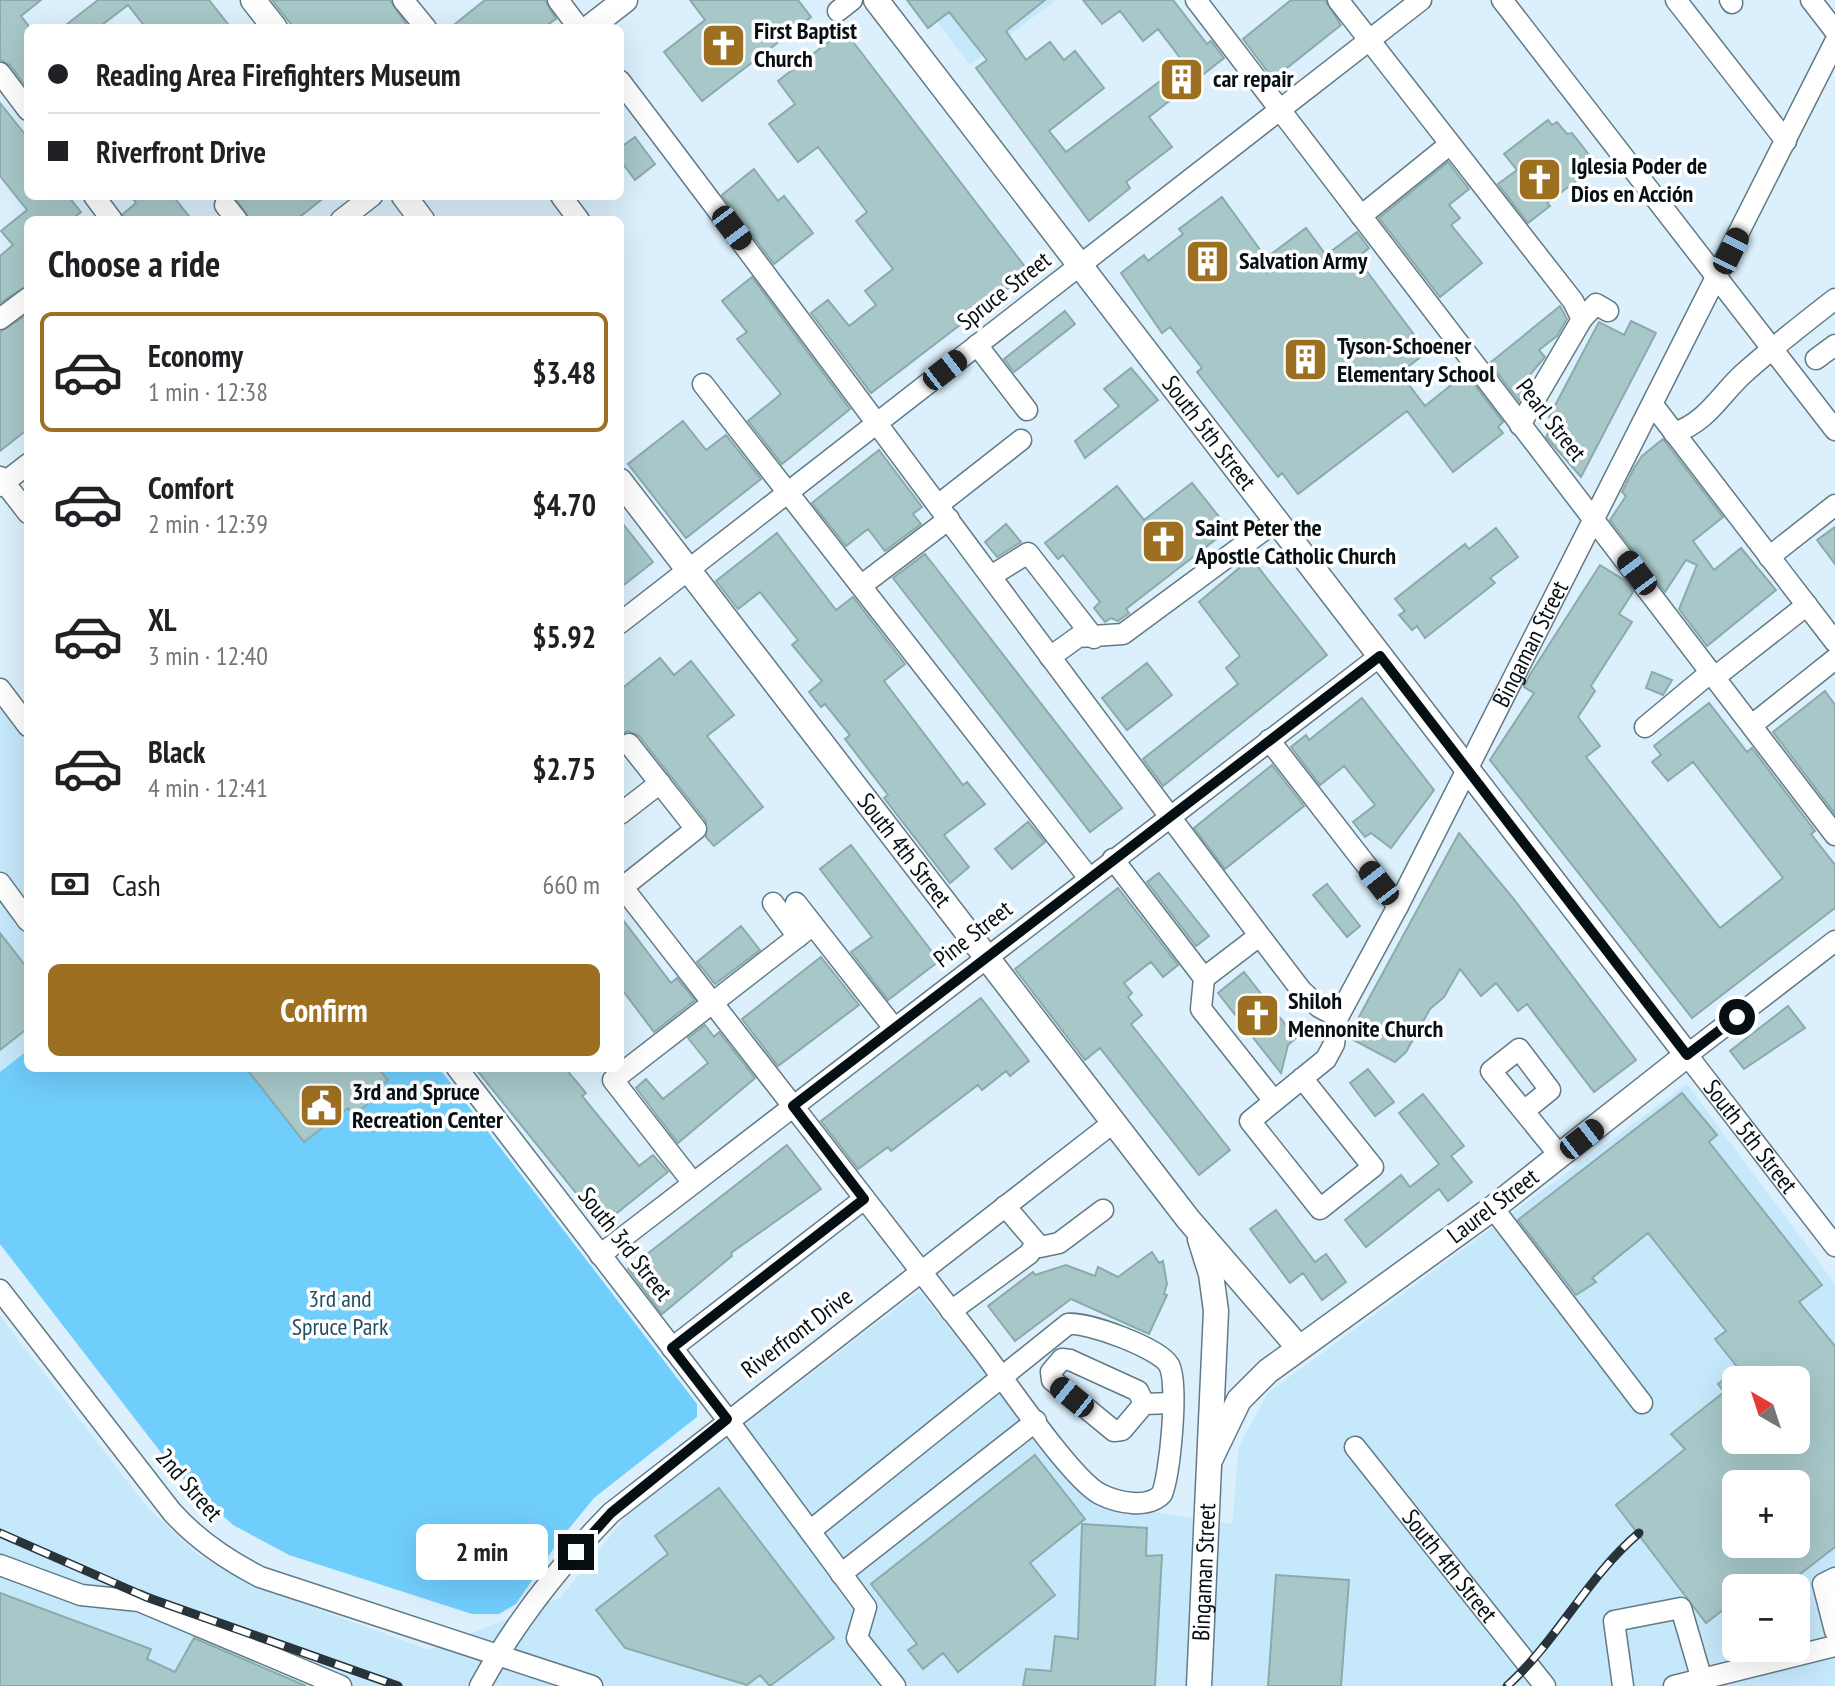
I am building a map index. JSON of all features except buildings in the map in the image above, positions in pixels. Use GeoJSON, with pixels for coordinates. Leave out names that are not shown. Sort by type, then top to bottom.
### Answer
{"type":"FeatureCollection","features":[{"type":"Feature","properties":{"kind":"main road"},"geometry":{"type":"LineString","coordinates":[[253,0],[272,24]]}},
{"type":"Feature","properties":{"kind":"main road"},"geometry":{"type":"LineString","coordinates":[[594,24],[625,0]]}},
{"type":"Feature","properties":{"kind":"main road","name":"South 5th Street"},"geometry":{"type":"LineString","coordinates":[[876,0],[1380,656],[1467,764],[1687,1055]]}},
{"type":"Feature","properties":{"kind":"main road","name":"South 4th Street"},"geometry":{"type":"LineString","coordinates":[[624,486],[1188,1219],[1299,1348]]}},
{"type":"Feature","properties":{"kind":"main road","name":"Laurel Street"},"geometry":{"type":"LineString","coordinates":[[1211,1465],[1239,1400],[1268,1371],[1493,1208],[1687,1055]]}},
{"type":"Feature","properties":{"kind":"main road","name":"South 4th Street"},"geometry":{"type":"LineString","coordinates":[[1188,1219],[1206,1253],[1215,1294],[1211,1465]]}},
{"type":"Feature","properties":{"kind":"main road","name":"Bingaman Street"},"geometry":{"type":"LineString","coordinates":[[1199,1686],[1211,1465]]}},
{"type":"Feature","properties":{"kind":"street"},"geometry":{"type":"LineString","coordinates":[[558,0],[576,24]]}},
{"type":"Feature","properties":{"kind":"street","name":"Pearl Street"},"geometry":{"type":"LineString","coordinates":[[1196,0],[1520,425],[1833,827]]}},
{"type":"Feature","properties":{"kind":"street"},"geometry":{"type":"LineString","coordinates":[[1338,0],[1573,301],[1582,319]]}},
{"type":"Feature","properties":{"kind":"street","name":"Spruce Street"},"geometry":{"type":"LineString","coordinates":[[624,620],[1421,0]]}},
{"type":"Feature","properties":{"kind":"street"},"geometry":{"type":"LineString","coordinates":[[1502,0],[1835,430]]}},
{"type":"Feature","properties":{"kind":"street"},"geometry":{"type":"LineString","coordinates":[[1676,0],[1786,141]]}},
{"type":"Feature","properties":{"kind":"street"},"geometry":{"type":"LineString","coordinates":[[1811,0],[1835,31]]}},
{"type":"Feature","properties":{"kind":"street"},"geometry":{"type":"LineString","coordinates":[[405,1],[423,24]]}},
{"type":"Feature","properties":{"kind":"street","name":"Bingaman Street"},"geometry":{"type":"LineString","coordinates":[[1302,1078],[1373,1167],[1320,1209],[1250,1121],[1302,1078],[1326,1059],[1334,1044],[1338,1017],[1398,906],[1467,764],[1595,519],[1835,42]]}},
{"type":"Feature","properties":{"kind":"street"},"geometry":{"type":"LineString","coordinates":[[0,73],[24,105]]}},
{"type":"Feature","properties":{"kind":"street"},"geometry":{"type":"LineString","coordinates":[[624,86],[878,422],[1259,936],[1301,990],[1319,1007],[1338,1017]]}},
{"type":"Feature","properties":{"kind":"street"},"geometry":{"type":"LineString","coordinates":[[1361,216],[1449,145]]}},
{"type":"Feature","properties":{"kind":"street"},"geometry":{"type":"LineString","coordinates":[[346,216],[367,200]]}},
{"type":"Feature","properties":{"kind":"street"},"geometry":{"type":"LineString","coordinates":[[1674,433],[1688,428],[1723,400],[1727,389],[1772,348],[1835,299]]}},
{"type":"Feature","properties":{"kind":"street"},"geometry":{"type":"LineString","coordinates":[[0,319],[24,301]]}},
{"type":"Feature","properties":{"kind":"street"},"geometry":{"type":"LineString","coordinates":[[1520,425],[1560,340],[1596,304],[1608,311]]}},
{"type":"Feature","properties":{"kind":"street"},"geometry":{"type":"LineString","coordinates":[[977,345],[1027,410]]}},
{"type":"Feature","properties":{"kind":"street"},"geometry":{"type":"LineString","coordinates":[[1816,359],[1835,345]]}},
{"type":"Feature","properties":{"kind":"street"},"geometry":{"type":"LineString","coordinates":[[703,384],[1089,878]]}},
{"type":"Feature","properties":{"kind":"street"},"geometry":{"type":"LineString","coordinates":[[1653,405],[1835,642]]}},
{"type":"Feature","properties":{"kind":"street"},"geometry":{"type":"LineString","coordinates":[[862,585],[1021,440]]}},
{"type":"Feature","properties":{"kind":"street"},"geometry":{"type":"LineString","coordinates":[[24,467],[1,482],[24,508]]}},
{"type":"Feature","properties":{"kind":"street"},"geometry":{"type":"LineString","coordinates":[[1769,557],[1835,505]]}},
{"type":"Feature","properties":{"kind":"street"},"geometry":{"type":"LineString","coordinates":[[1050,657],[1078,637],[1123,634],[1276,521]]}},
{"type":"Feature","properties":{"kind":"street"},"geometry":{"type":"LineString","coordinates":[[991,576],[1028,553],[1094,638]]}},
{"type":"Feature","properties":{"kind":"street"},"geometry":{"type":"LineString","coordinates":[[1645,727],[1807,605]]}},
{"type":"Feature","properties":{"kind":"street","name":"Pine Street"},"geometry":{"type":"LineString","coordinates":[[600,1255],[1380,656]]}},
{"type":"Feature","properties":{"kind":"street"},"geometry":{"type":"LineString","coordinates":[[1752,725],[1835,659]]}},
{"type":"Feature","properties":{"kind":"street"},"geometry":{"type":"LineString","coordinates":[[0,689],[24,721]]}},
{"type":"Feature","properties":{"kind":"street"},"geometry":{"type":"LineString","coordinates":[[1269,740],[1398,906]]}},
{"type":"Feature","properties":{"kind":"street"},"geometry":{"type":"LineString","coordinates":[[624,883],[696,829],[629,744]]}},
{"type":"Feature","properties":{"kind":"street"},"geometry":{"type":"LineString","coordinates":[[624,811],[660,783]]}},
{"type":"Feature","properties":{"kind":"street"},"geometry":{"type":"LineString","coordinates":[[1113,859],[1204,978],[1201,1009],[1274,1101]]}},
{"type":"Feature","properties":{"kind":"street"},"geometry":{"type":"LineString","coordinates":[[0,883],[24,916]]}},
{"type":"Feature","properties":{"kind":"street"},"geometry":{"type":"LineString","coordinates":[[624,889],[793,1106],[864,1199],[921,1272],[951,1311],[1002,1377],[1036,1421],[1082,1479],[1101,1495],[1141,1504],[1155,1502],[1165,1485],[1174,1379],[1163,1358],[1097,1327],[1068,1324],[1033,1349],[1002,1377],[810,1531]]}},
{"type":"Feature","properties":{"kind":"street"},"geometry":{"type":"LineString","coordinates":[[773,903],[806,931],[894,1028]]}},
{"type":"Feature","properties":{"kind":"street"},"geometry":{"type":"LineString","coordinates":[[796,903],[806,931]]}},
{"type":"Feature","properties":{"kind":"street"},"geometry":{"type":"LineString","coordinates":[[624,1067],[806,931]]}},
{"type":"Feature","properties":{"kind":"street"},"geometry":{"type":"LineString","coordinates":[[1204,978],[1259,936]]}},
{"type":"Feature","properties":{"kind":"street","name":"Laurel Street"},"geometry":{"type":"LineString","coordinates":[[1687,1055],[1835,941]]}},
{"type":"Feature","properties":{"kind":"street","name":"South 5th Street"},"geometry":{"type":"LineString","coordinates":[[1687,1055],[1835,1246]]}},
{"type":"Feature","properties":{"kind":"street","name":"South 3rd Street"},"geometry":{"type":"LineString","coordinates":[[460,1072],[727,1419],[866,1607],[857,1638],[895,1686]]}},
{"type":"Feature","properties":{"kind":"street"},"geometry":{"type":"LineString","coordinates":[[619,1072],[613,1080],[693,1183]]}},
{"type":"Feature","properties":{"kind":"street"},"geometry":{"type":"LineString","coordinates":[[1524,1111],[1560,1156]]}},
{"type":"Feature","properties":{"kind":"street","name":"Riverfront Drive"},"geometry":{"type":"LineString","coordinates":[[480,1686],[496,1657],[592,1532],[641,1487],[1114,1122]]}},
{"type":"Feature","properties":{"kind":"street"},"geometry":{"type":"LineString","coordinates":[[672,1348],[864,1199]]}},
{"type":"Feature","properties":{"kind":"street"},"geometry":{"type":"LineString","coordinates":[[1005,1206],[1035,1245],[1050,1247],[1103,1210]]}},
{"type":"Feature","properties":{"kind":"street"},"geometry":{"type":"LineString","coordinates":[[1493,1208],[1642,1403]]}},
{"type":"Feature","properties":{"kind":"street"},"geometry":{"type":"LineString","coordinates":[[951,1311],[1029,1254],[1035,1245]]}},
{"type":"Feature","properties":{"kind":"street","name":"2nd Street"},"geometry":{"type":"LineString","coordinates":[[0,1290],[172,1512],[197,1538],[260,1577],[592,1686]]}},
{"type":"Feature","properties":{"kind":"street"},"geometry":{"type":"LineString","coordinates":[[1033,1349],[1055,1364],[1070,1360],[1138,1391],[1144,1404]]}},
{"type":"Feature","properties":{"kind":"street"},"geometry":{"type":"LineString","coordinates":[[1055,1364],[1052,1380],[1114,1431],[1122,1430],[1144,1404],[1172,1403]]}},
{"type":"Feature","properties":{"kind":"street"},"geometry":{"type":"LineString","coordinates":[[841,1574],[1036,1421]]}},
{"type":"Feature","properties":{"kind":"street","name":"South 4th Street"},"geometry":{"type":"LineString","coordinates":[[1355,1447],[1545,1686]]}},
{"type":"Feature","properties":{"kind":"street"},"geometry":{"type":"LineString","coordinates":[[0,1565],[81,1595],[139,1601],[336,1684]]}},
{"type":"Feature","properties":{"kind":"street"},"geometry":{"type":"LineString","coordinates":[[1835,1578],[1823,1584],[1835,1631]]}},
{"type":"Feature","properties":{"kind":"street"},"geometry":{"type":"LineString","coordinates":[[1623,1686],[1614,1621],[1681,1608],[1702,1680]]}},
{"type":"Feature","properties":{"kind":"street"},"geometry":{"type":"LineString","coordinates":[[1674,1686],[1835,1646]]}},
{"type":"Feature","properties":{"kind":"shaded area"},"geometry":{"type":"Polygon","coordinates":[[[955,0],[1056,0],[970,65],[933,17],[955,0]]]}},
{"type":"Feature","properties":{"kind":"shaded area"},"geometry":{"type":"Polygon","coordinates":[[[0,707],[24,739],[24,1053],[0,1072],[0,707]]]}},
{"type":"Feature","properties":{"kind":"shaded area"},"geometry":{"type":"Polygon","coordinates":[[[1687,1084],[1835,1284],[1835,1686],[0,1686],[0,1316],[147,1507],[197,1554],[257,1587],[429,1650],[560,1598],[628,1514],[919,1291],[1091,1502],[1232,1524],[1239,1446],[1268,1393],[1687,1084]]]}},
{"type":"Feature","properties":{"kind":"green space","name":"3rd and Spruce Park"},"geometry":{"type":"Polygon","coordinates":[[[24,1053],[24,1072],[442,1072],[697,1404],[697,1417],[594,1498],[558,1542],[516,1604],[499,1614],[472,1614],[289,1555],[233,1525],[176,1472],[0,1244],[0,1072],[24,1053]]]}},
{"type":"Feature","properties":{"kind":"railway"},"geometry":{"type":"LineString","coordinates":[[0,1533],[146,1597],[398,1686]]}},
{"type":"Feature","properties":{"kind":"railway"},"geometry":{"type":"LineString","coordinates":[[1507,1686],[1542,1649],[1620,1550],[1639,1533]]}},
{"type":"Feature","properties":{"kind":"place","name":"First Baptist Church"},"geometry":{"type":"Point","coordinates":[723,45]}},
{"type":"Feature","properties":{"kind":"place","name":"car repair"},"geometry":{"type":"Point","coordinates":[1182,79]}},
{"type":"Feature","properties":{"kind":"place","name":"Iglesia Poder de Dios en Acción"},"geometry":{"type":"Point","coordinates":[1540,180]}},
{"type":"Feature","properties":{"kind":"place","name":"Salvation Army"},"geometry":{"type":"Point","coordinates":[1208,261]}},
{"type":"Feature","properties":{"kind":"place","name":"Tyson-Schoener Elementary School"},"geometry":{"type":"Point","coordinates":[1306,360]}},
{"type":"Feature","properties":{"kind":"place","name":"Saint Peter the Apostle Catholic Church"},"geometry":{"type":"Point","coordinates":[1164,542]}},
{"type":"Feature","properties":{"kind":"place","name":"Shiloh Mennonite Church"},"geometry":{"type":"Point","coordinates":[1257,1015]}},
{"type":"Feature","properties":{"kind":"place","name":"3rd and Spruce Recreation Center"},"geometry":{"type":"Point","coordinates":[321,1106]}},
{"type":"Feature","properties":{"kind":"route"},"geometry":{"type":"LineString","coordinates":[[576,1552],[611,1513],[727,1419],[672,1348],[864,1199],[793,1106],[1380,656],[1467,764],[1687,1055],[1737,1017]]}}]}
